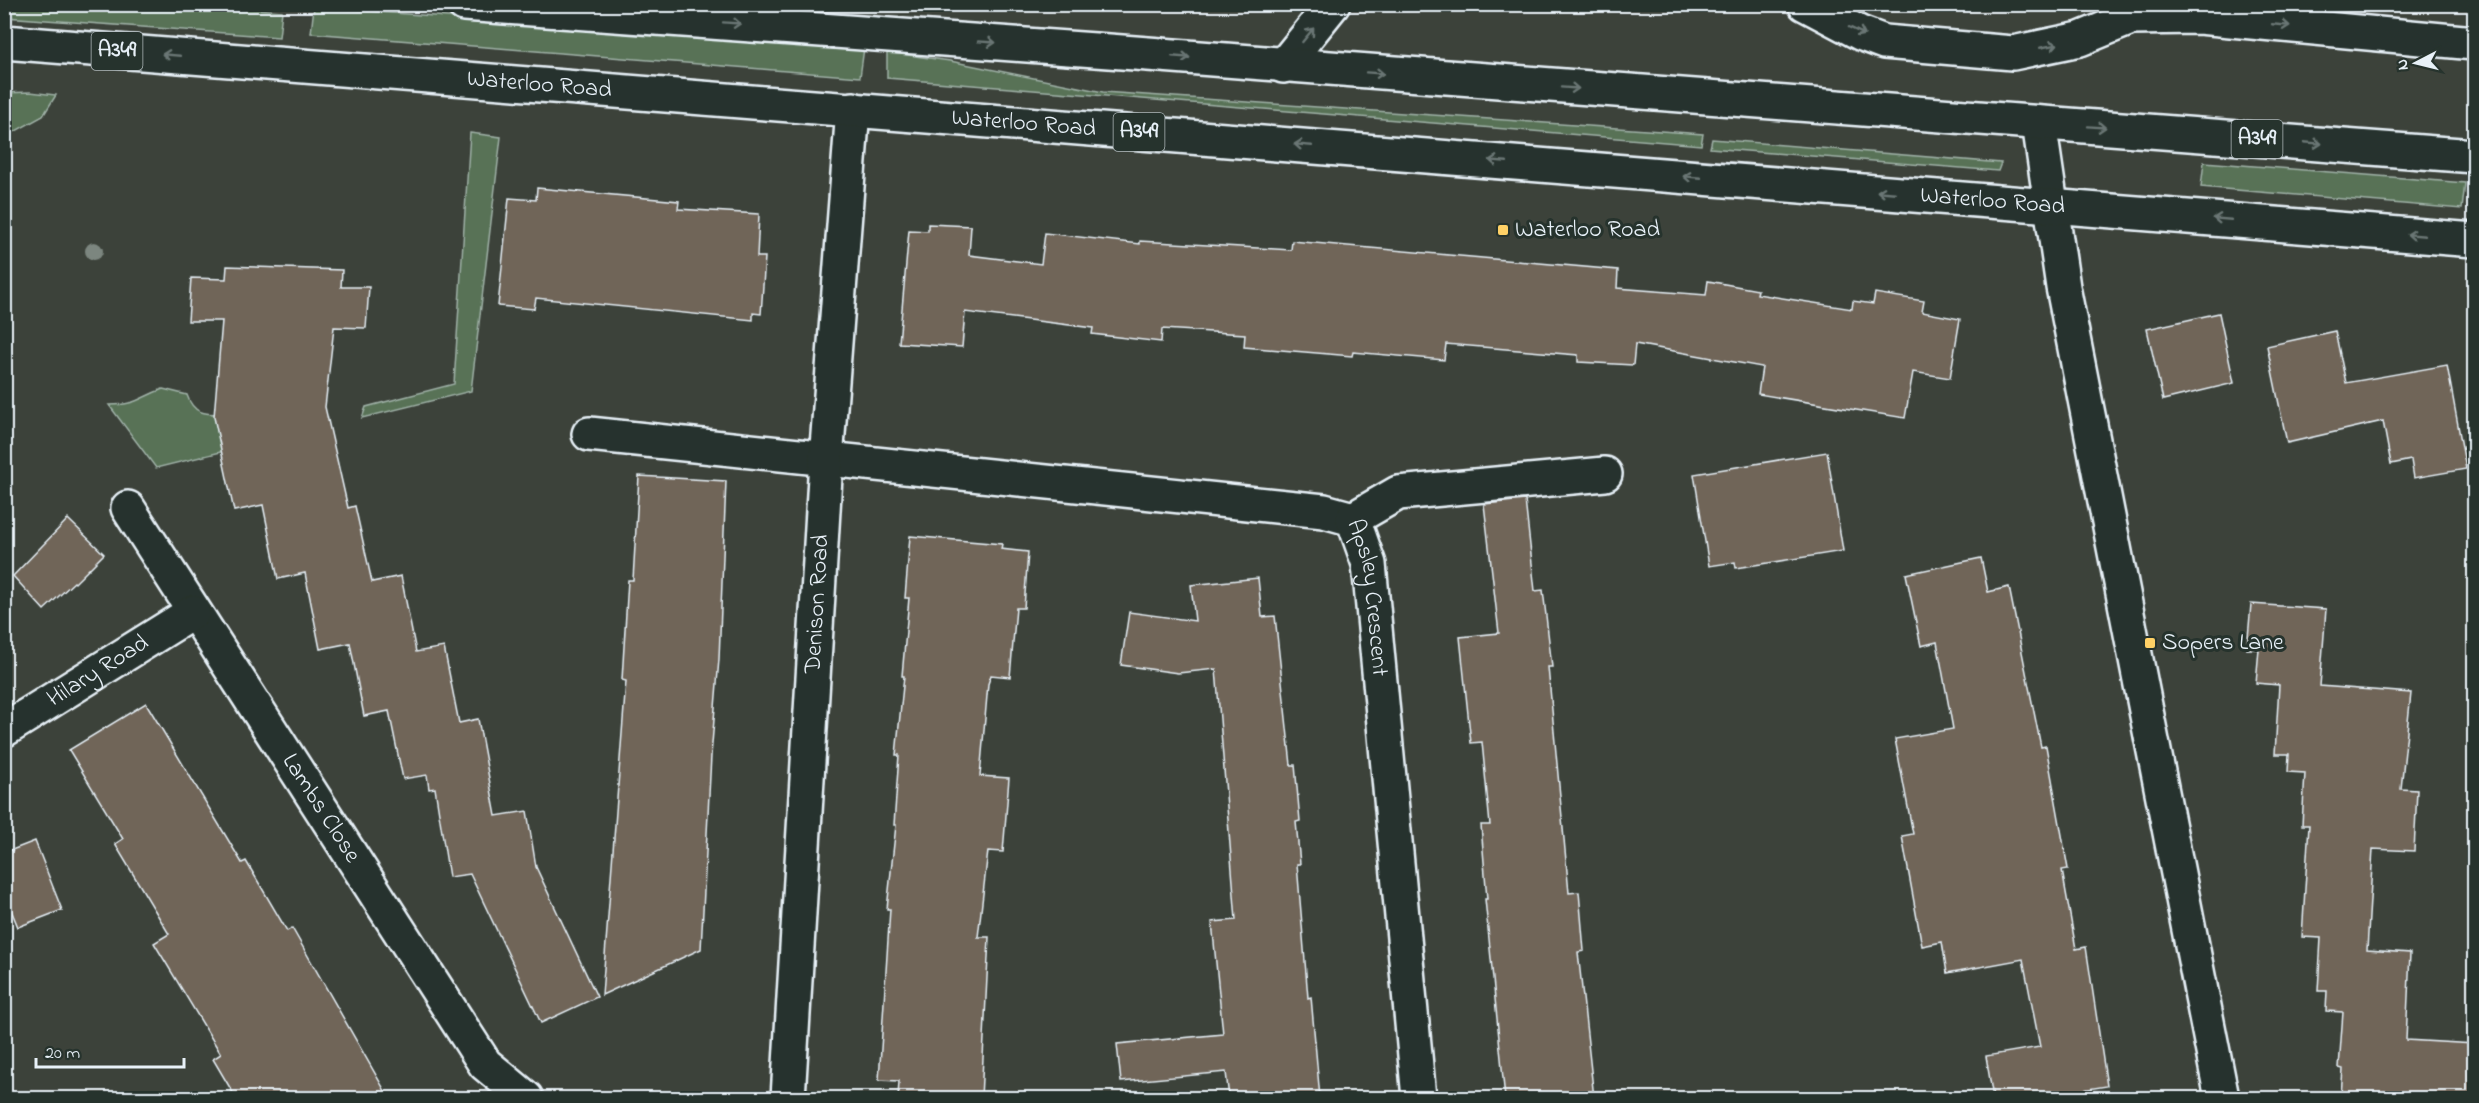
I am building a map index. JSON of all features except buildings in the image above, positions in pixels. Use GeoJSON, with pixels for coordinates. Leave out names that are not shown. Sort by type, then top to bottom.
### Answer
{"type":"FeatureCollection","features":[{"type":"Feature","properties":{"kind":"main road"},"geometry":{"type":"LineString","coordinates":[[1283,66],[1333,4]]}},
{"type":"Feature","properties":{"kind":"main road"},"geometry":{"type":"LineString","coordinates":[[1805,4],[1860,33],[1884,42],[2013,53],[2080,39],[2131,18],[2199,17],[2475,43]]}},
{"type":"Feature","properties":{"kind":"main road","name":"A349"},"geometry":{"type":"LineString","coordinates":[[476,5],[1109,51],[2475,156]]}},
{"type":"Feature","properties":{"kind":"main road","name":"Waterloo Road"},"geometry":{"type":"LineString","coordinates":[[4,42],[853,108],[2475,240]]}},
{"type":"Feature","properties":{"kind":"main road","name":"Denison Road"},"geometry":{"type":"LineString","coordinates":[[788,1098],[826,460],[853,108]]}},
{"type":"Feature","properties":{"kind":"main road"},"geometry":{"type":"LineString","coordinates":[[2039,123],[2049,206],[2222,1098]]}},
{"type":"Feature","properties":{"kind":"main road","name":"Apsley Crescent"},"geometry":{"type":"LineString","coordinates":[[589,434],[1324,511],[1353,519],[1369,564],[1419,1098]]}},
{"type":"Feature","properties":{"kind":"main road"},"geometry":{"type":"LineString","coordinates":[[1353,519],[1398,493],[1605,474]]}},
{"type":"Feature","properties":{"kind":"main road","name":"Lambs Close"},"geometry":{"type":"LineString","coordinates":[[128,508],[485,1064],[526,1098]]}},
{"type":"Feature","properties":{"kind":"main road","name":"Hilary Road"},"geometry":{"type":"LineString","coordinates":[[4,730],[193,612]]}},
{"type":"Feature","properties":{"kind":"green space"},"geometry":{"type":"Polygon","coordinates":[[[5,4],[185,4],[282,11],[279,37],[5,17],[5,4]]]}},
{"type":"Feature","properties":{"kind":"green space"},"geometry":{"type":"Polygon","coordinates":[[[314,7],[864,48],[860,77],[311,33],[314,7]]]}},
{"type":"Feature","properties":{"kind":"green space"},"geometry":{"type":"Polygon","coordinates":[[[887,52],[950,61],[1103,92],[1703,134],[1701,145],[887,78],[887,52]]]}},
{"type":"Feature","properties":{"kind":"green space"},"geometry":{"type":"Polygon","coordinates":[[[30,92],[56,95],[43,116],[5,137],[5,93],[30,92]]]}},
{"type":"Feature","properties":{"kind":"green space"},"geometry":{"type":"Polygon","coordinates":[[[470,133],[501,137],[471,391],[362,418],[366,407],[454,384],[470,133]]]}},
{"type":"Feature","properties":{"kind":"green space"},"geometry":{"type":"Polygon","coordinates":[[[1712,139],[2001,163],[1998,171],[1710,148],[1712,139]]]}},
{"type":"Feature","properties":{"kind":"green space"},"geometry":{"type":"Polygon","coordinates":[[[2204,162],[2465,183],[2462,209],[2201,187],[2204,162]]]}},
{"type":"Feature","properties":{"kind":"green space"},"geometry":{"type":"Polygon","coordinates":[[[163,389],[187,395],[193,407],[202,412],[227,414],[245,446],[156,468],[109,405],[132,402],[163,389]]]}},
{"type":"Feature","properties":{"kind":"place","name":"Waterloo Road"},"geometry":{"type":"Point","coordinates":[1503,230]}},
{"type":"Feature","properties":{"kind":"place","name":"Sopers Lane"},"geometry":{"type":"Point","coordinates":[2150,643]}}]}
